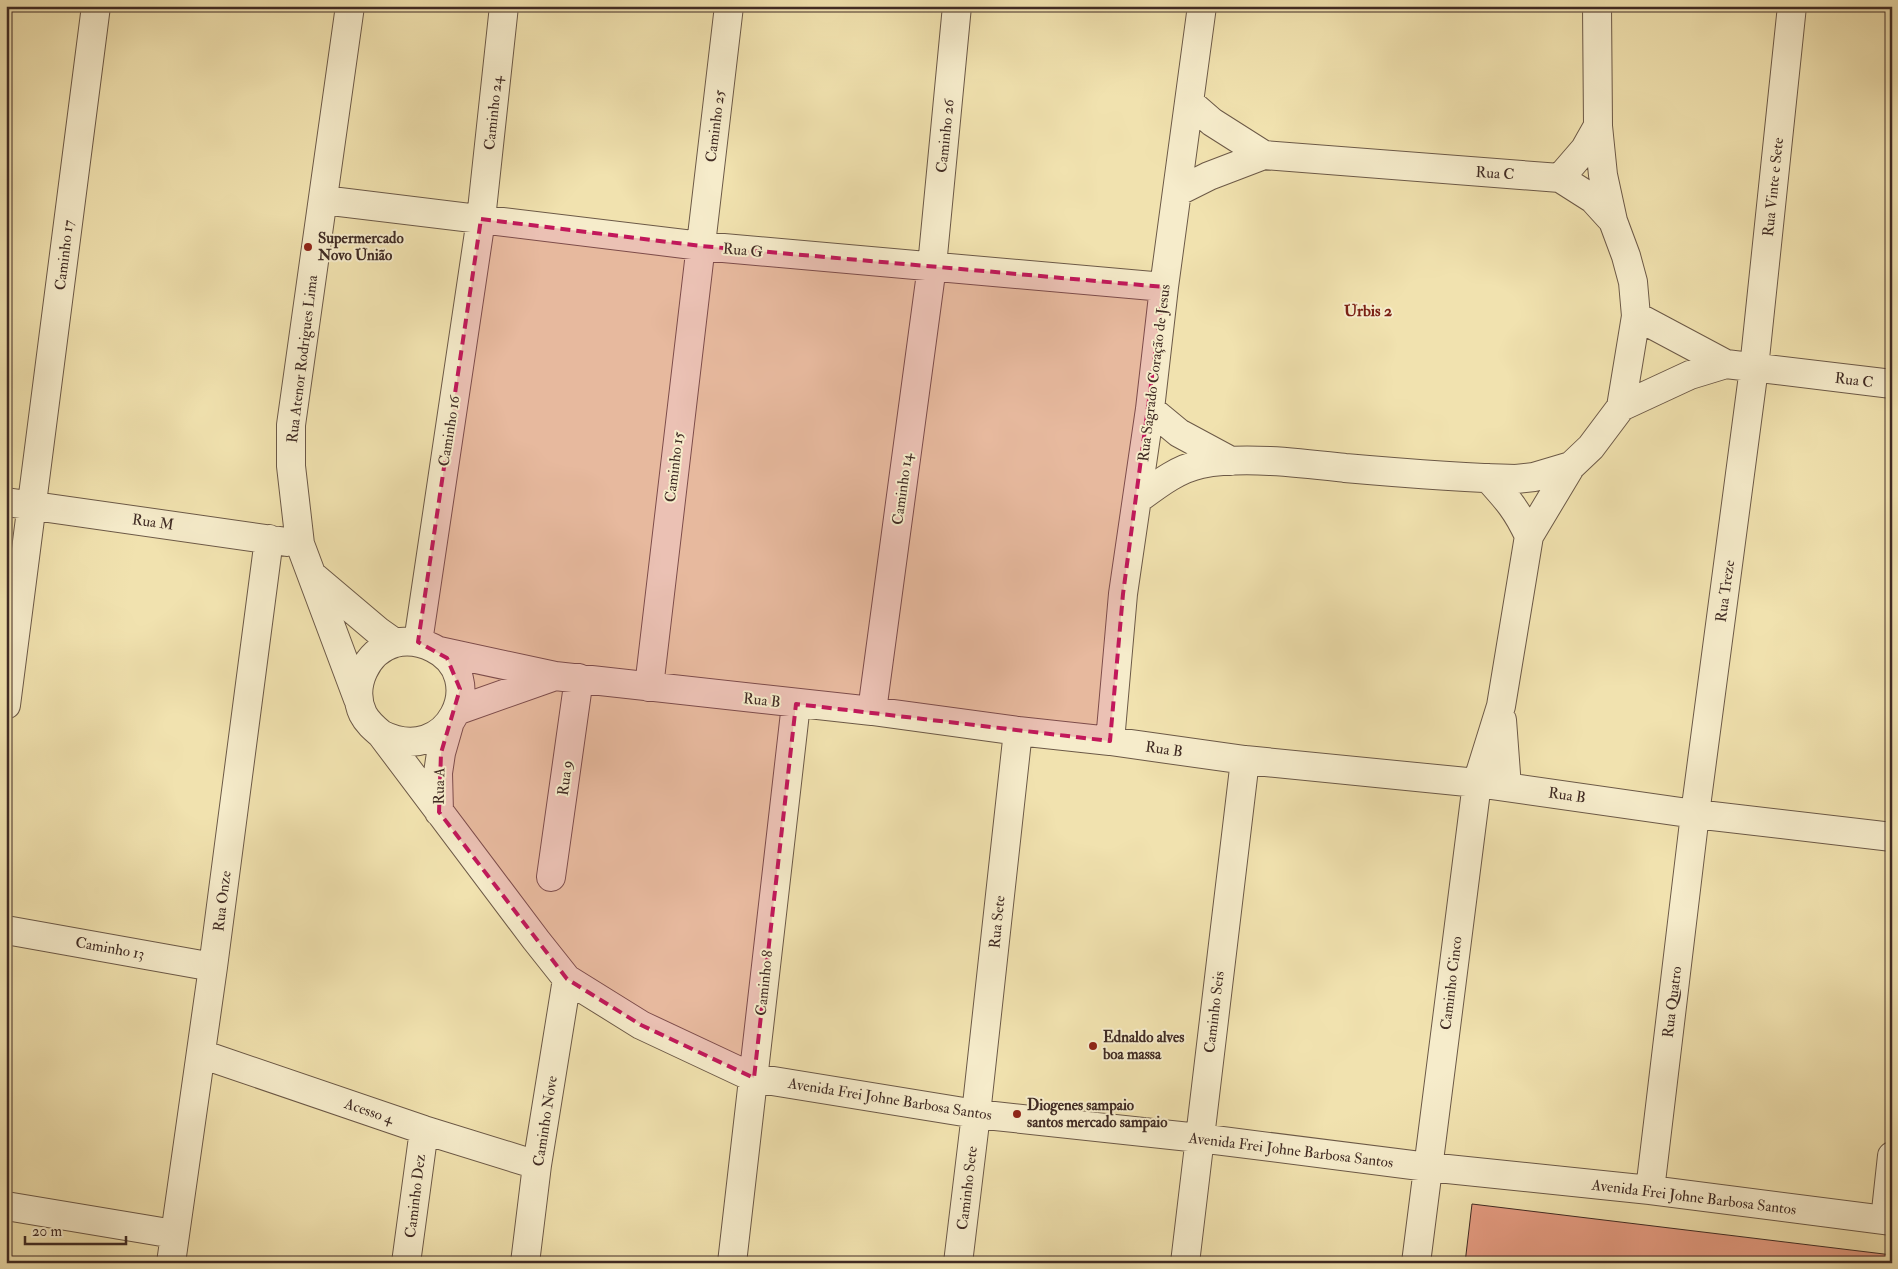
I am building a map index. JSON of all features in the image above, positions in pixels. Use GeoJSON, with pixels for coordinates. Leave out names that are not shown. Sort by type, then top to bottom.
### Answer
{"type":"FeatureCollection","features":[{"type":"Feature","properties":{"kind":"street","name":"Caminho 17"},"geometry":{"type":"LineString","coordinates":[[6,705],[19,503],[96,6]]}},
{"type":"Feature","properties":{"kind":"street","name":"Rua Atenor Rodrigues Lima"},"geometry":{"type":"LineString","coordinates":[[350,6],[291,425],[291,466],[300,544],[359,702]]}},
{"type":"Feature","properties":{"kind":"street","name":"Caminho 24"},"geometry":{"type":"LineString","coordinates":[[481,219],[504,6]]}},
{"type":"Feature","properties":{"kind":"street","name":"Caminho 25"},"geometry":{"type":"LineString","coordinates":[[701,246],[729,6]]}},
{"type":"Feature","properties":{"kind":"street","name":"Caminho 26"},"geometry":{"type":"LineString","coordinates":[[932,266],[957,6]]}},
{"type":"Feature","properties":{"kind":"street","name":"Rua Sagrado Coração de Jesus"},"geometry":{"type":"LineString","coordinates":[[1110,741],[1123,594],[1138,499],[1164,287],[1202,6]]}},
{"type":"Feature","properties":{"kind":"street"},"geometry":{"type":"LineString","coordinates":[[1598,6],[1598,126],[1603,175],[1613,220]]}},
{"type":"Feature","properties":{"kind":"street","name":"Rua Vinte e Sete"},"geometry":{"type":"LineString","coordinates":[[1754,368],[1792,6]]}},
{"type":"Feature","properties":{"kind":"street","name":"Rua C"},"geometry":{"type":"LineString","coordinates":[[1189,102],[1212,122],[1264,155]]}},
{"type":"Feature","properties":{"kind":"street"},"geometry":{"type":"LineString","coordinates":[[1560,178],[1585,149],[1598,126]]}},
{"type":"Feature","properties":{"kind":"street","name":"Rua C"},"geometry":{"type":"LineString","coordinates":[[1138,499],[1180,471],[1200,464],[1231,461],[1306,464],[1488,478],[1534,477],[1571,466],[1591,447],[1621,407],[1636,316],[1633,282],[1613,220],[1593,199],[1560,178],[1264,155],[1209,176],[1177,192]]}},
{"type":"Feature","properties":{"kind":"street","name":"Rua G"},"geometry":{"type":"LineString","coordinates":[[323,200],[701,246],[1164,287]]}},
{"type":"Feature","properties":{"kind":"street","name":"Caminho 16"},"geometry":{"type":"LineString","coordinates":[[417,645],[481,219]]}},
{"type":"Feature","properties":{"kind":"street","name":"Caminho 15"},"geometry":{"type":"LineString","coordinates":[[649,687],[701,246]]}},
{"type":"Feature","properties":{"kind":"street","name":"Caminho 14"},"geometry":{"type":"LineString","coordinates":[[872,711],[932,266]]}},
{"type":"Feature","properties":{"kind":"street","name":"Rua C"},"geometry":{"type":"LineString","coordinates":[[1636,316],[1726,364],[1892,384]]}},
{"type":"Feature","properties":{"kind":"street","name":"Rua C"},"geometry":{"type":"LineString","coordinates":[[1621,407],[1690,375],[1726,364]]}},
{"type":"Feature","properties":{"kind":"street","name":"Rua Treze"},"geometry":{"type":"LineString","coordinates":[[1695,814],[1754,368]]}},
{"type":"Feature","properties":{"kind":"street","name":"Rua C"},"geometry":{"type":"LineString","coordinates":[[1150,409],[1179,433],[1231,461]]}},
{"type":"Feature","properties":{"kind":"street","name":"Caminho Cinco"},"geometry":{"type":"LineString","coordinates":[[1416,1263],[1477,783],[1501,706],[1529,536],[1571,466]]}},
{"type":"Feature","properties":{"kind":"street"},"geometry":{"type":"LineString","coordinates":[[1488,478],[1512,504],[1529,536]]}},
{"type":"Feature","properties":{"kind":"street","name":"Rua M"},"geometry":{"type":"LineString","coordinates":[[19,503],[300,544]]}},
{"type":"Feature","properties":{"kind":"street","name":"Rua Onze"},"geometry":{"type":"LineString","coordinates":[[171,1263],[213,967],[269,539]]}},
{"type":"Feature","properties":{"kind":"street","name":"Rua B"},"geometry":{"type":"LineString","coordinates":[[310,574],[372,626],[417,645],[567,677],[872,711],[1244,760],[1507,786],[1695,814],[1892,837]]}},
{"type":"Feature","properties":{"kind":"street"},"geometry":{"type":"LineString","coordinates":[[452,718],[459,701],[458,678],[454,667],[417,645],[385,647],[376,653],[363,671],[358,691],[359,702],[364,715],[381,734],[392,740],[404,742],[428,739],[452,718],[567,677]]}},
{"type":"Feature","properties":{"kind":"street","name":"Rua 9"},"geometry":{"type":"LineString","coordinates":[[551,877],[567,677]]}},
{"type":"Feature","properties":{"kind":"street","name":"Caminho 8"},"geometry":{"type":"LineString","coordinates":[[732,1263],[796,704]]}},
{"type":"Feature","properties":{"kind":"street","name":"Caminho Cinco"},"geometry":{"type":"LineString","coordinates":[[1501,706],[1507,786]]}},
{"type":"Feature","properties":{"kind":"street","name":"Rua A"},"geometry":{"type":"LineString","coordinates":[[439,812],[438,773],[441,753],[452,718]]}},
{"type":"Feature","properties":{"kind":"street","name":"Rua Sete"},"geometry":{"type":"LineString","coordinates":[[976,1114],[1018,731]]}},
{"type":"Feature","properties":{"kind":"street","name":"Rua A"},"geometry":{"type":"LineString","coordinates":[[381,734],[439,812]]}},
{"type":"Feature","properties":{"kind":"street","name":"Caminho Seis"},"geometry":{"type":"LineString","coordinates":[[1185,1263],[1244,760]]}},
{"type":"Feature","properties":{"kind":"street","name":"Avenida Frei Johne Barbosa Santos"},"geometry":{"type":"LineString","coordinates":[[439,812],[567,979],[641,1025],[754,1078],[976,1114],[1199,1138],[1428,1167],[1650,1190],[1888,1220]]}},
{"type":"Feature","properties":{"kind":"street","name":"Rua Quatro"},"geometry":{"type":"LineString","coordinates":[[1650,1190],[1695,814]]}},
{"type":"Feature","properties":{"kind":"street","name":"Caminho 13"},"geometry":{"type":"LineString","coordinates":[[6,930],[213,967]]}},
{"type":"Feature","properties":{"kind":"street","name":"Caminho Nove"},"geometry":{"type":"LineString","coordinates":[[525,1263],[537,1165],[567,979]]}},
{"type":"Feature","properties":{"kind":"street","name":"Acesso 4"},"geometry":{"type":"LineString","coordinates":[[201,1054],[424,1130],[537,1165]]}},
{"type":"Feature","properties":{"kind":"street","name":"Caminho Sete"},"geometry":{"type":"LineString","coordinates":[[958,1263],[976,1114]]}},
{"type":"Feature","properties":{"kind":"street","name":"Caminho Dez"},"geometry":{"type":"LineString","coordinates":[[406,1263],[424,1130]]}},
{"type":"Feature","properties":{"kind":"street"},"geometry":{"type":"LineString","coordinates":[[1888,1220],[1892,1156]]}},
{"type":"Feature","properties":{"kind":"street"},"geometry":{"type":"LineString","coordinates":[[6,1206],[174,1234]]}},
{"type":"Feature","properties":{"kind":"highlighted area"},"geometry":{"type":"Polygon","coordinates":[[[481,219],[701,246],[1164,287],[1123,594],[1110,741],[796,704],[754,1078],[641,1025],[567,979],[439,812],[441,753],[460,689],[447,658],[418,642],[481,219]]]}},
{"type":"Feature","properties":{"kind":"building"},"geometry":{"type":"Polygon","coordinates":[[[1472,1204],[1892,1255],[1892,1263],[1465,1263],[1472,1204]]]}},
{"type":"Feature","properties":{"kind":"place","name":"Supermercado Novo União"},"geometry":{"type":"Point","coordinates":[308,247]}},
{"type":"Feature","properties":{"kind":"place","name":"Ednaldo alves boa massa"},"geometry":{"type":"Point","coordinates":[1093,1046]}},
{"type":"Feature","properties":{"kind":"place","name":"Diogenes sampaio santos mercado sampaio"},"geometry":{"type":"Point","coordinates":[1017,1114]}},
{"type":"Feature","properties":{"kind":"district","name":"Urbis 2"},"geometry":{"type":"Point","coordinates":[1368,310]}}]}
